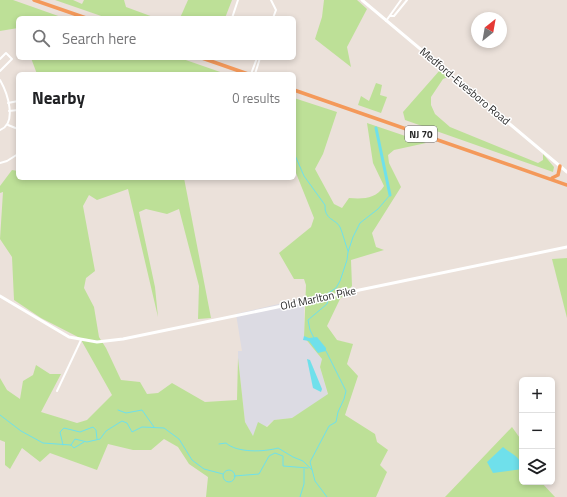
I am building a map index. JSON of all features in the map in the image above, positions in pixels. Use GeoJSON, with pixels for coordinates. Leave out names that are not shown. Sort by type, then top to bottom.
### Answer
{"type":"FeatureCollection","features":[{"type":"Feature","properties":{"kind":"highway"},"geometry":{"type":"LineString","coordinates":[[34,0],[80,16]]}},
{"type":"Feature","properties":{"kind":"highway"},"geometry":{"type":"LineString","coordinates":[[208,60],[242,72]]}},
{"type":"Feature","properties":{"kind":"highway","name":"NJ 70"},"geometry":{"type":"LineString","coordinates":[[296,91],[567,185]]}},
{"type":"Feature","properties":{"kind":"highway"},"geometry":{"type":"LineString","coordinates":[[549,178],[558,175],[560,166]]}},
{"type":"Feature","properties":{"kind":"street"},"geometry":{"type":"LineString","coordinates":[[233,16],[238,0]]}},
{"type":"Feature","properties":{"kind":"street"},"geometry":{"type":"LineString","coordinates":[[271,0],[276,10],[274,16]]}},
{"type":"Feature","properties":{"kind":"street","name":"Medford-Evesboro Road"},"geometry":{"type":"LineString","coordinates":[[362,0],[567,172]]}},
{"type":"Feature","properties":{"kind":"street"},"geometry":{"type":"LineString","coordinates":[[386,21],[390,16],[390,13],[401,0]]}},
{"type":"Feature","properties":{"kind":"street"},"geometry":{"type":"LineString","coordinates":[[390,16],[394,16],[407,0]]}},
{"type":"Feature","properties":{"kind":"street"},"geometry":{"type":"LineString","coordinates":[[0,59],[6,53],[12,59],[0,71]]}},
{"type":"Feature","properties":{"kind":"street"},"geometry":{"type":"LineString","coordinates":[[252,72],[258,60]]}},
{"type":"Feature","properties":{"kind":"street"},"geometry":{"type":"LineString","coordinates":[[256,72],[258,60]]}},
{"type":"Feature","properties":{"kind":"street"},"geometry":{"type":"LineString","coordinates":[[0,80],[8,103],[10,118],[8,125],[0,130]]}},
{"type":"Feature","properties":{"kind":"street"},"geometry":{"type":"LineString","coordinates":[[8,103],[16,101]]}},
{"type":"Feature","properties":{"kind":"street"},"geometry":{"type":"LineString","coordinates":[[9,111],[16,110]]}},
{"type":"Feature","properties":{"kind":"street"},"geometry":{"type":"LineString","coordinates":[[8,125],[16,128]]}},
{"type":"Feature","properties":{"kind":"street"},"geometry":{"type":"LineString","coordinates":[[0,163],[7,161],[16,155]]}},
{"type":"Feature","properties":{"kind":"street","name":"Old Marlton Pike"},"geometry":{"type":"LineString","coordinates":[[0,296],[69,337],[97,342],[123,339],[567,247]]}},
{"type":"Feature","properties":{"kind":"street"},"geometry":{"type":"LineString","coordinates":[[57,391],[81,340]]}},
{"type":"Feature","properties":{"kind":"shaded area"},"geometry":{"type":"Polygon","coordinates":[[[304,298],[304,337],[322,359],[320,367],[328,395],[292,418],[274,420],[253,437],[245,422],[238,358],[238,351],[242,351],[236,314],[304,298]]]}},
{"type":"Feature","properties":{"kind":"green space"},"geometry":{"type":"Polygon","coordinates":[[[0,0],[13,0],[58,16],[16,16],[16,28],[0,31],[0,0]]]}},
{"type":"Feature","properties":{"kind":"green space"},"geometry":{"type":"Polygon","coordinates":[[[55,0],[73,0],[82,4],[84,0],[124,0],[126,7],[151,16],[101,16],[55,0]]]}},
{"type":"Feature","properties":{"kind":"green space"},"geometry":{"type":"Polygon","coordinates":[[[188,0],[232,0],[226,16],[181,16],[188,0]]]}},
{"type":"Feature","properties":{"kind":"green space"},"geometry":{"type":"Polygon","coordinates":[[[324,0],[357,0],[367,9],[347,47],[351,67],[315,39],[322,17],[324,0]]]}},
{"type":"Feature","properties":{"kind":"green space"},"geometry":{"type":"Polygon","coordinates":[[[32,60],[186,60],[220,72],[36,72],[32,60]]]}},
{"type":"Feature","properties":{"kind":"green space"},"geometry":{"type":"Polygon","coordinates":[[[440,70],[448,77],[443,79],[431,97],[431,105],[435,114],[450,127],[538,163],[543,160],[543,154],[554,167],[553,172],[405,120],[403,112],[440,70]]]}},
{"type":"Feature","properties":{"kind":"green space"},"geometry":{"type":"Polygon","coordinates":[[[376,83],[382,85],[380,95],[387,97],[381,113],[358,105],[361,96],[369,101],[376,83]]]}},
{"type":"Feature","properties":{"kind":"green space"},"geometry":{"type":"Polygon","coordinates":[[[296,99],[337,112],[323,154],[315,169],[334,204],[342,208],[349,198],[364,198],[373,196],[377,194],[384,186],[373,163],[367,123],[426,143],[394,150],[388,155],[389,163],[401,187],[372,233],[376,247],[384,250],[351,260],[352,286],[340,299],[327,326],[337,340],[353,344],[347,364],[358,376],[345,415],[375,434],[377,442],[388,450],[380,465],[387,472],[376,497],[206,497],[208,477],[189,464],[178,447],[164,439],[151,450],[133,450],[108,444],[97,470],[50,453],[40,462],[22,448],[10,469],[5,465],[5,442],[0,440],[0,378],[7,390],[20,399],[23,381],[33,375],[36,365],[50,374],[61,374],[41,412],[77,423],[87,420],[112,395],[80,338],[41,318],[14,300],[12,257],[0,239],[3,192],[0,193],[0,186],[12,170],[16,171],[16,180],[184,180],[211,318],[198,319],[199,286],[179,209],[167,214],[146,209],[139,212],[155,287],[158,317],[128,189],[97,200],[89,195],[83,206],[95,271],[86,278],[84,288],[94,307],[99,337],[106,348],[121,380],[140,382],[147,394],[158,393],[172,383],[205,402],[237,400],[238,358],[245,422],[253,436],[258,422],[267,427],[274,420],[292,418],[328,394],[320,367],[322,359],[304,337],[306,285],[304,279],[294,279],[279,253],[311,227],[314,218],[296,173],[296,99]]]}},
{"type":"Feature","properties":{"kind":"green space"},"geometry":{"type":"Polygon","coordinates":[[[567,258],[567,318],[552,259],[567,258]]]}},
{"type":"Feature","properties":{"kind":"green space"},"geometry":{"type":"Polygon","coordinates":[[[512,427],[519,437],[519,485],[544,485],[555,497],[445,497],[512,427]]]}},
{"type":"Feature","properties":{"kind":"water"},"geometry":{"type":"Polygon","coordinates":[[[304,336],[309,338],[317,337],[326,348],[326,351],[318,353],[309,341],[303,340],[304,336]]]}},
{"type":"Feature","properties":{"kind":"water"},"geometry":{"type":"Polygon","coordinates":[[[307,359],[310,360],[322,389],[321,392],[313,388],[307,359]]]}},
{"type":"Feature","properties":{"kind":"water"},"geometry":{"type":"Polygon","coordinates":[[[503,447],[516,456],[519,460],[519,469],[493,473],[487,462],[503,447]]]}},
{"type":"Feature","properties":{"kind":"waterway"},"geometry":{"type":"LineString","coordinates":[[376,128],[390,195]]}},
{"type":"Feature","properties":{"kind":"waterway"},"geometry":{"type":"LineString","coordinates":[[296,158],[304,176],[325,205],[326,214],[340,227],[348,251]]}},
{"type":"Feature","properties":{"kind":"waterway"},"geometry":{"type":"LineString","coordinates":[[327,294],[336,288],[340,281],[353,237],[360,223],[378,209],[390,195]]}},
{"type":"Feature","properties":{"kind":"waterway"},"geometry":{"type":"LineString","coordinates":[[314,338],[310,330],[308,320],[327,304],[328,300]]}},
{"type":"Feature","properties":{"kind":"waterway"},"geometry":{"type":"LineString","coordinates":[[326,351],[346,391],[336,422],[329,426],[310,462],[315,481],[327,497]]}},
{"type":"Feature","properties":{"kind":"waterway"},"geometry":{"type":"LineString","coordinates":[[118,410],[126,413],[142,410],[154,427]]}},
{"type":"Feature","properties":{"kind":"waterway"},"geometry":{"type":"LineString","coordinates":[[0,415],[21,431],[43,443],[71,445],[74,448],[84,442]]}},
{"type":"Feature","properties":{"kind":"waterway"},"geometry":{"type":"LineString","coordinates":[[71,445],[75,439],[87,442],[100,439],[106,431],[122,421],[127,423],[132,432],[142,427],[164,428],[179,439],[192,460],[204,469],[223,474]]}},
{"type":"Feature","properties":{"kind":"waterway"},"geometry":{"type":"LineString","coordinates":[[63,445],[60,432],[64,428],[80,432],[93,427],[96,430],[97,439]]}},
{"type":"Feature","properties":{"kind":"waterway"},"geometry":{"type":"LineString","coordinates":[[219,444],[226,443],[237,449],[251,451],[278,448],[303,461],[312,470]]}},
{"type":"Feature","properties":{"kind":"waterway"},"geometry":{"type":"LineString","coordinates":[[234,476],[259,474],[269,456],[275,453],[283,456],[283,466],[308,468]]}},
{"type":"Feature","properties":{"kind":"waterway"},"geometry":{"type":"LineString","coordinates":[[300,497],[304,484],[304,469]]}},
{"type":"Feature","properties":{"kind":"waterway"},"geometry":{"type":"LineString","coordinates":[[227,470],[231,470],[235,476],[231,482],[227,482],[223,478],[223,474],[227,470]]}}]}
